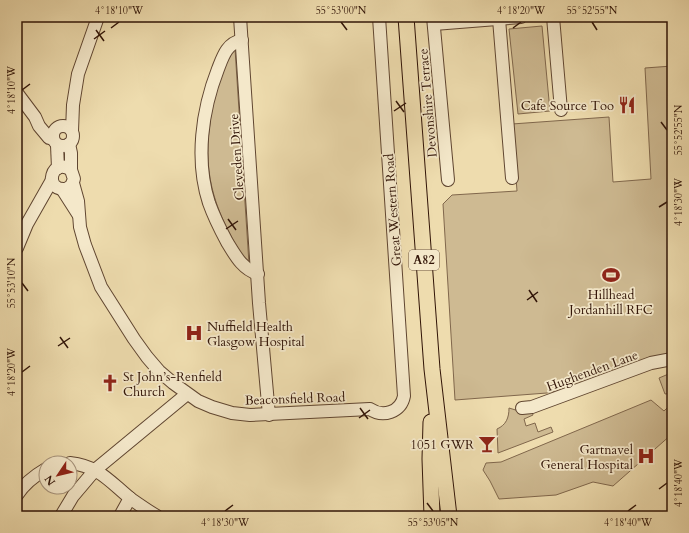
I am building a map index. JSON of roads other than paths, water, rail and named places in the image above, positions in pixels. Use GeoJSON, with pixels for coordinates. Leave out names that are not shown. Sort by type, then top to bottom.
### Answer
{"type":"FeatureCollection","features":[{"type":"Feature","properties":{"kind":"main road","name":"A82"},"geometry":{"type":"LineString","coordinates":[[406,17],[432,369],[449,516]]}},
{"type":"Feature","properties":{"kind":"main road","name":"A82"},"geometry":{"type":"LineString","coordinates":[[432,369],[430,458],[432,516]]}},
{"type":"Feature","properties":{"kind":"street"},"geometry":{"type":"LineString","coordinates":[[58,168],[61,135],[72,105],[78,74],[98,17]]}},
{"type":"Feature","properties":{"kind":"street","name":"Cleveden Drive"},"geometry":{"type":"LineString","coordinates":[[240,17],[269,415]]}},
{"type":"Feature","properties":{"kind":"street","name":"Great Western Road"},"geometry":{"type":"LineString","coordinates":[[379,17],[404,396],[402,403]]}},
{"type":"Feature","properties":{"kind":"street"},"geometry":{"type":"LineString","coordinates":[[433,20],[521,17]]}},
{"type":"Feature","properties":{"kind":"street"},"geometry":{"type":"LineString","coordinates":[[553,17],[561,110]]}},
{"type":"Feature","properties":{"kind":"street"},"geometry":{"type":"LineString","coordinates":[[495,18],[512,178]]}},
{"type":"Feature","properties":{"kind":"street","name":"Devonshire Terrace"},"geometry":{"type":"LineString","coordinates":[[433,20],[448,180]]}},
{"type":"Feature","properties":{"kind":"street"},"geometry":{"type":"LineString","coordinates":[[242,40],[231,44],[225,52],[210,90],[203,130],[202,165],[209,203],[217,223],[241,263],[248,270],[258,274]]}},
{"type":"Feature","properties":{"kind":"street"},"geometry":{"type":"LineString","coordinates":[[17,92],[39,126],[49,138],[61,135]]}},
{"type":"Feature","properties":{"kind":"street"},"geometry":{"type":"LineString","coordinates":[[17,248],[27,224],[41,198],[61,185],[74,179],[71,170],[71,153],[61,135]]}},
{"type":"Feature","properties":{"kind":"street"},"geometry":{"type":"LineString","coordinates":[[61,185],[53,173],[58,168],[65,167],[71,170]]}},
{"type":"Feature","properties":{"kind":"street","name":"Beaconsfield Road"},"geometry":{"type":"LineString","coordinates":[[61,185],[78,214],[84,245],[104,292],[147,357],[159,371],[187,394],[212,407],[232,413],[250,415],[370,409],[376,413],[394,411],[402,403]]}},
{"type":"Feature","properties":{"kind":"street","name":"Hughenden Lane"},"geometry":{"type":"LineString","coordinates":[[522,408],[532,407],[650,363],[672,359]]}},
{"type":"Feature","properties":{"kind":"street"},"geometry":{"type":"LineString","coordinates":[[61,516],[73,496],[95,470],[187,394]]}},
{"type":"Feature","properties":{"kind":"street"},"geometry":{"type":"LineString","coordinates":[[78,465],[95,470],[111,480],[130,498],[157,516]]}},
{"type":"Feature","properties":{"kind":"street"},"geometry":{"type":"LineString","coordinates":[[17,495],[31,479],[38,474]]}},
{"type":"Feature","properties":{"kind":"street"},"geometry":{"type":"LineString","coordinates":[[120,516],[130,498]]}},
{"type":"Feature","properties":{"kind":"place","name":"Cafe Source Too"},"geometry":{"type":"Point","coordinates":[627,105]}},
{"type":"Feature","properties":{"kind":"place","name":"Hillhead Jordanhill RFC"},"geometry":{"type":"Point","coordinates":[611,275]}},
{"type":"Feature","properties":{"kind":"place","name":"Nuffield Health Glasgow Hospital"},"geometry":{"type":"Point","coordinates":[194,333]}},
{"type":"Feature","properties":{"kind":"place","name":"St John’s-Renfield Church"},"geometry":{"type":"Point","coordinates":[110,383]}},
{"type":"Feature","properties":{"kind":"place","name":"1051 GWR"},"geometry":{"type":"Point","coordinates":[487,444]}},
{"type":"Feature","properties":{"kind":"place","name":"Gartnavel General Hospital"},"geometry":{"type":"Point","coordinates":[646,456]}}]}
